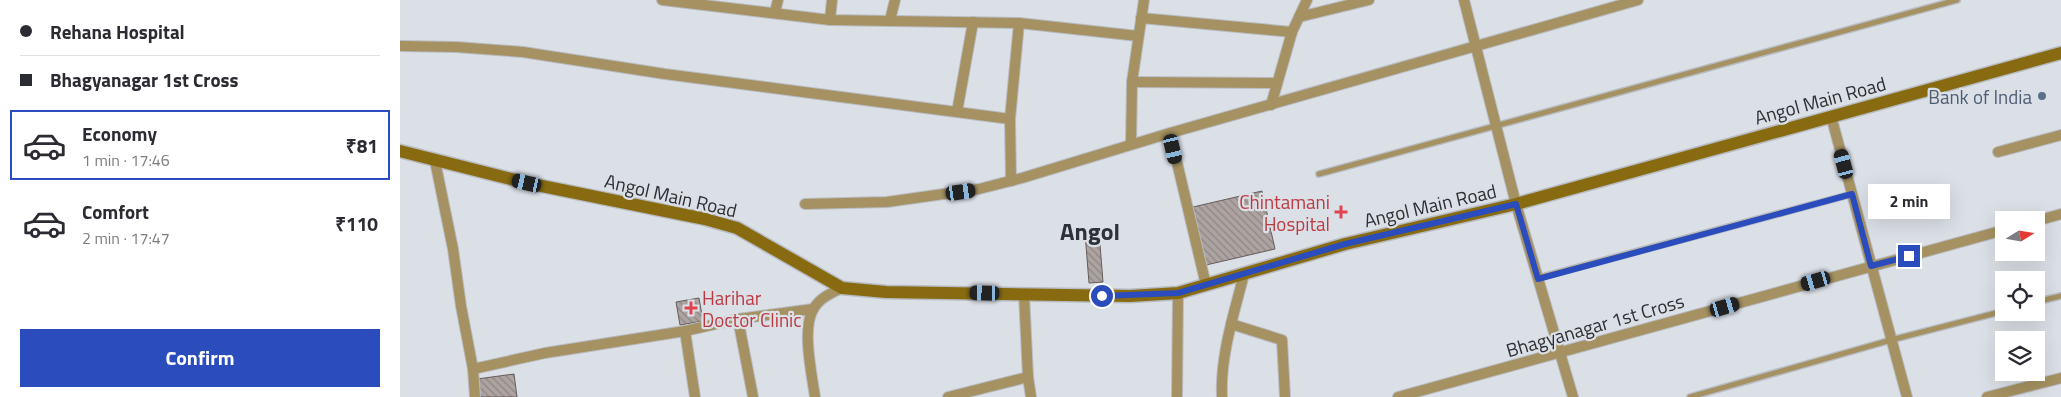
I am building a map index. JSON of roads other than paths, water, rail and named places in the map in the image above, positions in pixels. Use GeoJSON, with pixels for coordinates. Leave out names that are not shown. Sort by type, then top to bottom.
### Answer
{"type":"FeatureCollection","features":[{"type":"Feature","properties":{"kind":"street"},"geometry":{"type":"LineString","coordinates":[[662,0],[726,4],[830,20],[1019,23],[1138,36]]}},
{"type":"Feature","properties":{"kind":"street"},"geometry":{"type":"LineString","coordinates":[[776,12],[778,0]]}},
{"type":"Feature","properties":{"kind":"street"},"geometry":{"type":"LineString","coordinates":[[830,20],[832,0]]}},
{"type":"Feature","properties":{"kind":"street"},"geometry":{"type":"LineString","coordinates":[[890,20],[895,0]]}},
{"type":"Feature","properties":{"kind":"street"},"geometry":{"type":"LineString","coordinates":[[1131,144],[1132,82],[1144,0]]}},
{"type":"Feature","properties":{"kind":"street"},"geometry":{"type":"LineString","coordinates":[[1271,105],[1292,32],[1307,0]]}},
{"type":"Feature","properties":{"kind":"street"},"geometry":{"type":"LineString","coordinates":[[1299,17],[1369,0]]}},
{"type":"Feature","properties":{"kind":"street"},"geometry":{"type":"LineString","coordinates":[[1464,0],[1516,204],[1573,397]]}},
{"type":"Feature","properties":{"kind":"street"},"geometry":{"type":"LineString","coordinates":[[805,204],[887,202],[979,189],[1638,0]]}},
{"type":"Feature","properties":{"kind":"street"},"geometry":{"type":"LineString","coordinates":[[1141,18],[1292,32]]}},
{"type":"Feature","properties":{"kind":"street"},"geometry":{"type":"LineString","coordinates":[[957,112],[972,22]]}},
{"type":"Feature","properties":{"kind":"street"},"geometry":{"type":"LineString","coordinates":[[1011,181],[1010,118],[1019,23]]}},
{"type":"Feature","properties":{"kind":"street"},"geometry":{"type":"LineString","coordinates":[[400,46],[523,52],[665,74],[1010,118]]}},
{"type":"Feature","properties":{"kind":"street","name":"Angol Main Road"},"geometry":{"type":"LineString","coordinates":[[400,151],[435,161],[737,228],[842,288],[886,292],[1130,296],[1178,293],[1345,244],[1516,204],[2061,54]]}},
{"type":"Feature","properties":{"kind":"street"},"geometry":{"type":"LineString","coordinates":[[1132,82],[1277,83]]}},
{"type":"Feature","properties":{"kind":"street"},"geometry":{"type":"LineString","coordinates":[[1831,116],[1907,397]]}},
{"type":"Feature","properties":{"kind":"street"},"geometry":{"type":"LineString","coordinates":[[1170,133],[1206,285]]}},
{"type":"Feature","properties":{"kind":"street"},"geometry":{"type":"LineString","coordinates":[[1998,152],[2061,135]]}},
{"type":"Feature","properties":{"kind":"street"},"geometry":{"type":"LineString","coordinates":[[435,161],[453,249],[473,369],[475,397]]}},
{"type":"Feature","properties":{"kind":"street"},"geometry":{"type":"LineString","coordinates":[[2045,218],[2061,214]]}},
{"type":"Feature","properties":{"kind":"street","name":"Bhagyanagar 1st Cross"},"geometry":{"type":"LineString","coordinates":[[1398,397],[1995,232]]}},
{"type":"Feature","properties":{"kind":"street"},"geometry":{"type":"LineString","coordinates":[[1222,397],[1221,383],[1224,359],[1244,274]]}},
{"type":"Feature","properties":{"kind":"street"},"geometry":{"type":"LineString","coordinates":[[815,397],[808,328],[813,309],[825,296],[842,288]]}},
{"type":"Feature","properties":{"kind":"street"},"geometry":{"type":"LineString","coordinates":[[1178,293],[1178,397]]}},
{"type":"Feature","properties":{"kind":"street"},"geometry":{"type":"LineString","coordinates":[[1024,294],[1028,377],[1031,397]]}},
{"type":"Feature","properties":{"kind":"street"},"geometry":{"type":"LineString","coordinates":[[473,369],[545,353],[685,331],[738,319],[813,309]]}},
{"type":"Feature","properties":{"kind":"street"},"geometry":{"type":"LineString","coordinates":[[738,319],[753,397]]}},
{"type":"Feature","properties":{"kind":"street"},"geometry":{"type":"LineString","coordinates":[[1231,324],[1282,340],[1285,397]]}},
{"type":"Feature","properties":{"kind":"street"},"geometry":{"type":"LineString","coordinates":[[685,331],[695,397]]}},
{"type":"Feature","properties":{"kind":"street"},"geometry":{"type":"LineString","coordinates":[[948,397],[1028,377]]}},
{"type":"Feature","properties":{"kind":"street"},"geometry":{"type":"LineString","coordinates":[[1987,397],[2061,378]]}},
{"type":"Feature","properties":{"kind":"lane"},"geometry":{"type":"LineString","coordinates":[[1318,174],[1957,0]]}},
{"type":"Feature","properties":{"kind":"lane"},"geometry":{"type":"LineString","coordinates":[[1538,279],[1852,194]]}},
{"type":"Feature","properties":{"kind":"lane"},"geometry":{"type":"LineString","coordinates":[[2045,300],[2061,296]]}},
{"type":"Feature","properties":{"kind":"lane"},"geometry":{"type":"LineString","coordinates":[[1690,397],[1891,340],[1995,313]]}},
{"type":"Feature","properties":{"kind":"place","name":"Bank of India"},"geometry":{"type":"Point","coordinates":[2042,96]}},
{"type":"Feature","properties":{"kind":"place","name":"Chintamani Hospital"},"geometry":{"type":"Point","coordinates":[1341,212]}},
{"type":"Feature","properties":{"kind":"place","name":"Harihar Doctor Clinic"},"geometry":{"type":"Point","coordinates":[691,308]}},
{"type":"Feature","properties":{"kind":"district","name":"Angol"},"geometry":{"type":"Point","coordinates":[1090,231]}}]}
